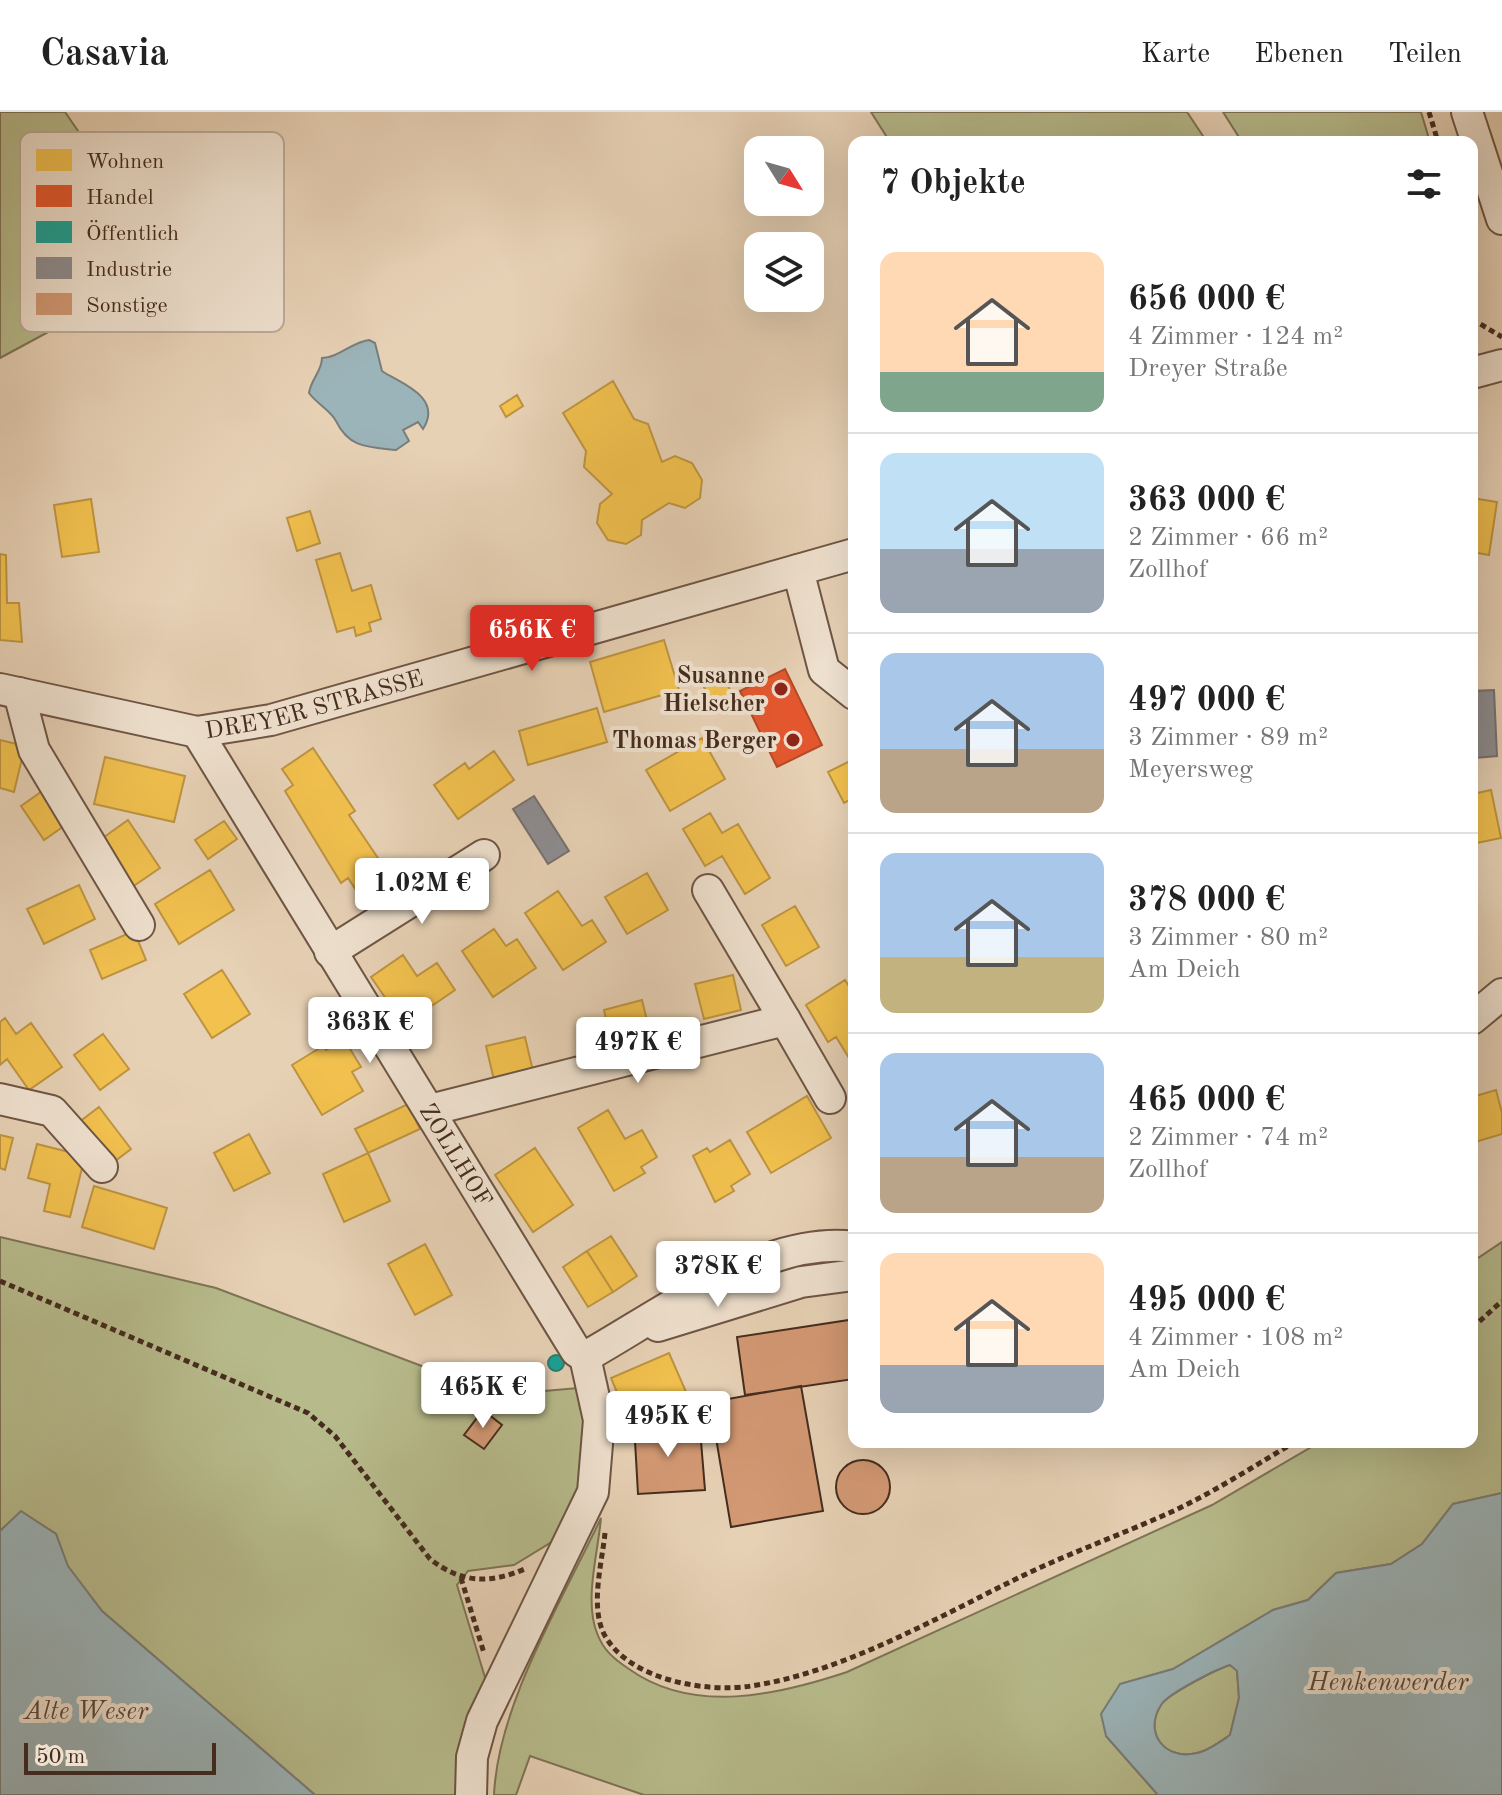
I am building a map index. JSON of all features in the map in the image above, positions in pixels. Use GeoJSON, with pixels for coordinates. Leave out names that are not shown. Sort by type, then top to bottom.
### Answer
{"type":"FeatureCollection","features":[{"type":"Feature","properties":{"kind":"street"},"geometry":{"type":"LineString","coordinates":[[1467,112],[1475,136]]}},
{"type":"Feature","properties":{"kind":"street"},"geometry":{"type":"LineString","coordinates":[[1478,146],[1502,219]]}},
{"type":"Feature","properties":{"kind":"street"},"geometry":{"type":"LineString","coordinates":[[1478,371],[1502,365]]}},
{"type":"Feature","properties":{"kind":"street","name":"DREYER STRASSE"},"geometry":{"type":"LineString","coordinates":[[9,691],[197,732],[271,720],[848,556]]}},
{"type":"Feature","properties":{"kind":"street"},"geometry":{"type":"LineString","coordinates":[[798,570],[824,670],[848,689]]}},
{"type":"Feature","properties":{"kind":"street"},"geometry":{"type":"LineString","coordinates":[[9,691],[34,750],[139,925]]}},
{"type":"Feature","properties":{"kind":"street","name":"ZOLLHOF"},"geometry":{"type":"LineString","coordinates":[[197,732],[576,1351],[585,1357]]}},
{"type":"Feature","properties":{"kind":"street"},"geometry":{"type":"LineString","coordinates":[[330,952],[484,855]]}},
{"type":"Feature","properties":{"kind":"street"},"geometry":{"type":"LineString","coordinates":[[708,890],[830,1098]]}},
{"type":"Feature","properties":{"kind":"street"},"geometry":{"type":"LineString","coordinates":[[1478,1014],[1502,994]]}},
{"type":"Feature","properties":{"kind":"street"},"geometry":{"type":"LineString","coordinates":[[430,1110],[785,1020]]}},
{"type":"Feature","properties":{"kind":"street"},"geometry":{"type":"LineString","coordinates":[[0,1099],[52,1111],[102,1167]]}},
{"type":"Feature","properties":{"kind":"street"},"geometry":{"type":"LineString","coordinates":[[471,1795],[472,1757],[497,1687],[593,1492],[599,1420],[585,1357],[724,1275],[805,1250],[848,1247]]}},
{"type":"Feature","properties":{"kind":"street"},"geometry":{"type":"LineString","coordinates":[[618,1339],[801,1282],[848,1276]]}},
{"type":"Feature","properties":{"kind":"path"},"geometry":{"type":"LineString","coordinates":[[1429,112],[1436,136]]}},
{"type":"Feature","properties":{"kind":"path"},"geometry":{"type":"LineString","coordinates":[[1478,323],[1502,337]]}},
{"type":"Feature","properties":{"kind":"path"},"geometry":{"type":"LineString","coordinates":[[0,1281],[308,1413],[335,1436],[430,1559],[461,1578],[492,1580],[511,1575],[540,1562],[571,1541]]}},
{"type":"Feature","properties":{"kind":"path"},"geometry":{"type":"LineString","coordinates":[[1478,1323],[1502,1301]]}},
{"type":"Feature","properties":{"kind":"path"},"geometry":{"type":"LineString","coordinates":[[593,1492],[607,1512],[598,1600],[602,1626],[612,1645],[657,1675],[705,1685],[748,1687],[789,1679],[840,1661],[1064,1557],[1170,1513],[1284,1448]]}},
{"type":"Feature","properties":{"kind":"path"},"geometry":{"type":"LineString","coordinates":[[461,1578],[497,1687]]}},
{"type":"Feature","properties":{"kind":"green space"},"geometry":{"type":"Polygon","coordinates":[[[0,112],[65,112],[79,132],[20,132],[20,332],[48,332],[0,358],[0,112]]]}},
{"type":"Feature","properties":{"kind":"green space"},"geometry":{"type":"Polygon","coordinates":[[[871,112],[1187,112],[1203,136],[886,136],[871,112]]]}},
{"type":"Feature","properties":{"kind":"green space"},"geometry":{"type":"Polygon","coordinates":[[[1223,112],[1421,112],[1428,136],[1238,136],[1223,112]]]}},
{"type":"Feature","properties":{"kind":"green space"},"geometry":{"type":"Polygon","coordinates":[[[0,1237],[216,1288],[498,1395],[578,1388],[590,1439],[586,1478],[563,1535],[514,1565],[468,1571],[457,1585],[487,1684],[468,1795],[315,1795],[102,1611],[67,1566],[56,1534],[21,1512],[0,1531],[0,1237]]]}},
{"type":"Feature","properties":{"kind":"green space"},"geometry":{"type":"Polygon","coordinates":[[[1502,1242],[1502,1493],[1453,1504],[1422,1544],[1391,1564],[1336,1573],[1308,1600],[1273,1610],[1173,1669],[1120,1684],[1106,1736],[1158,1795],[644,1795],[530,1756],[516,1795],[494,1795],[498,1760],[519,1689],[601,1518],[593,1576],[593,1620],[602,1644],[629,1669],[654,1683],[680,1692],[708,1696],[765,1693],[847,1672],[1212,1505],[1310,1448],[1478,1448],[1478,1258],[1502,1242]]]}},
{"type":"Feature","properties":{"kind":"green space"},"geometry":{"type":"Polygon","coordinates":[[[1230,1665],[1237,1670],[1239,1698],[1230,1735],[1197,1753],[1175,1753],[1167,1749],[1156,1735],[1156,1715],[1161,1705],[1182,1689],[1230,1665]]]}},
{"type":"Feature","properties":{"kind":"water"},"geometry":{"type":"Polygon","coordinates":[[[369,340],[375,343],[382,371],[416,392],[428,408],[423,429],[418,422],[403,430],[409,441],[396,450],[368,447],[353,441],[309,393],[322,358],[369,340]]]}},
{"type":"Feature","properties":{"kind":"water","name":"Henkenwerder"},"geometry":{"type":"Polygon","coordinates":[[[1502,1493],[1502,1795],[1158,1795],[1106,1736],[1101,1714],[1120,1684],[1173,1669],[1273,1610],[1308,1600],[1336,1573],[1391,1564],[1422,1544],[1453,1504],[1502,1493]],[[1230,1665],[1223,1667],[1165,1700],[1156,1715],[1155,1725],[1156,1735],[1167,1749],[1175,1753],[1197,1753],[1230,1735],[1239,1698],[1237,1671],[1230,1665]]]}},
{"type":"Feature","properties":{"kind":"water","name":"Alte Weser"},"geometry":{"type":"Polygon","coordinates":[[[21,1511],[56,1534],[68,1566],[102,1611],[315,1795],[0,1795],[0,1531],[21,1511]]]}},
{"type":"Feature","properties":{"kind":"building: Wohnen"},"geometry":{"type":"Polygon","coordinates":[[[613,381],[634,419],[648,424],[662,462],[675,456],[692,463],[702,480],[700,498],[685,508],[669,503],[642,520],[641,535],[626,544],[608,540],[597,523],[600,504],[612,494],[584,467],[586,451],[563,413],[613,381]]]}},
{"type":"Feature","properties":{"kind":"building: Wohnen"},"geometry":{"type":"Polygon","coordinates":[[[517,395],[523,406],[506,417],[500,406],[517,395]]]}},
{"type":"Feature","properties":{"kind":"building: Wohnen"},"geometry":{"type":"Polygon","coordinates":[[[91,499],[99,552],[62,557],[54,505],[91,499]]]}},
{"type":"Feature","properties":{"kind":"building: Wohnen"},"geometry":{"type":"Polygon","coordinates":[[[1478,499],[1497,502],[1489,555],[1478,553],[1478,499]]]}},
{"type":"Feature","properties":{"kind":"building: Wohnen"},"geometry":{"type":"Polygon","coordinates":[[[310,511],[320,543],[297,551],[287,518],[310,511]]]}},
{"type":"Feature","properties":{"kind":"building: Wohnen"},"geometry":{"type":"Polygon","coordinates":[[[340,553],[352,591],[371,585],[381,619],[369,623],[371,631],[356,636],[354,627],[337,632],[316,560],[340,553]]]}},
{"type":"Feature","properties":{"kind":"building: Wohnen"},"geometry":{"type":"Polygon","coordinates":[[[0,554],[6,555],[7,603],[19,603],[22,642],[0,640],[0,554]]]}},
{"type":"Feature","properties":{"kind":"building: Wohnen"},"geometry":{"type":"Polygon","coordinates":[[[664,640],[679,690],[604,712],[590,662],[664,640]]]}},
{"type":"Feature","properties":{"kind":"building: Wohnen"},"geometry":{"type":"Polygon","coordinates":[[[720,672],[732,693],[713,703],[701,682],[720,672]]]}},
{"type":"Feature","properties":{"kind":"building: Wohnen"},"geometry":{"type":"Polygon","coordinates":[[[597,708],[607,742],[528,765],[519,731],[597,708]]]}},
{"type":"Feature","properties":{"kind":"building: Wohnen"},"geometry":{"type":"Polygon","coordinates":[[[702,738],[725,779],[670,811],[646,770],[702,738]]]}},
{"type":"Feature","properties":{"kind":"building: Wohnen"},"geometry":{"type":"Polygon","coordinates":[[[0,740],[25,746],[14,792],[0,788],[0,740]]]}},
{"type":"Feature","properties":{"kind":"building: Wohnen"},"geometry":{"type":"Polygon","coordinates":[[[313,748],[355,811],[349,815],[390,876],[360,896],[348,878],[341,883],[285,791],[293,785],[282,769],[313,748]]]}},
{"type":"Feature","properties":{"kind":"building: Wohnen"},"geometry":{"type":"Polygon","coordinates":[[[494,751],[514,780],[458,819],[434,785],[465,763],[469,769],[494,751]]]}},
{"type":"Feature","properties":{"kind":"building: Wohnen"},"geometry":{"type":"Polygon","coordinates":[[[105,757],[185,776],[174,822],[94,804],[105,757]]]}},
{"type":"Feature","properties":{"kind":"building: Wohnen"},"geometry":{"type":"Polygon","coordinates":[[[848,762],[848,801],[844,803],[828,772],[848,762]]]}},
{"type":"Feature","properties":{"kind":"building: Wohnen"},"geometry":{"type":"Polygon","coordinates":[[[1491,790],[1501,838],[1478,843],[1478,793],[1491,790]]]}},
{"type":"Feature","properties":{"kind":"building: Wohnen"},"geometry":{"type":"Polygon","coordinates":[[[41,792],[64,826],[44,840],[21,806],[41,792]]]}},
{"type":"Feature","properties":{"kind":"building: Wohnen"},"geometry":{"type":"Polygon","coordinates":[[[710,813],[722,833],[738,824],[770,878],[745,894],[722,856],[705,866],[683,829],[710,813]]]}},
{"type":"Feature","properties":{"kind":"building: Wohnen"},"geometry":{"type":"Polygon","coordinates":[[[128,820],[160,868],[132,887],[100,840],[128,820]]]}},
{"type":"Feature","properties":{"kind":"building: Wohnen"},"geometry":{"type":"Polygon","coordinates":[[[224,821],[237,839],[208,859],[195,840],[224,821]]]}},
{"type":"Feature","properties":{"kind":"building: Wohnen"},"geometry":{"type":"Polygon","coordinates":[[[404,868],[412,881],[370,907],[362,894],[404,868]]]}},
{"type":"Feature","properties":{"kind":"building: Wohnen"},"geometry":{"type":"Polygon","coordinates":[[[210,870],[234,910],[179,944],[155,904],[210,870]]]}},
{"type":"Feature","properties":{"kind":"building: Wohnen"},"geometry":{"type":"Polygon","coordinates":[[[647,873],[668,910],[627,934],[605,897],[647,873]]]}},
{"type":"Feature","properties":{"kind":"building: Wohnen"},"geometry":{"type":"Polygon","coordinates":[[[79,885],[95,919],[44,944],[27,909],[79,885]]]}},
{"type":"Feature","properties":{"kind":"building: Wohnen"},"geometry":{"type":"Polygon","coordinates":[[[558,891],[582,926],[592,920],[606,942],[563,970],[525,913],[558,891]]]}},
{"type":"Feature","properties":{"kind":"building: Wohnen"},"geometry":{"type":"Polygon","coordinates":[[[795,906],[819,947],[786,966],[762,925],[795,906]]]}},
{"type":"Feature","properties":{"kind":"building: Wohnen"},"geometry":{"type":"Polygon","coordinates":[[[494,929],[506,946],[517,939],[536,968],[493,997],[462,951],[494,929]]]}},
{"type":"Feature","properties":{"kind":"building: Wohnen"},"geometry":{"type":"Polygon","coordinates":[[[134,931],[146,960],[102,979],[90,950],[134,931]]]}},
{"type":"Feature","properties":{"kind":"building: Wohnen"},"geometry":{"type":"Polygon","coordinates":[[[403,955],[417,976],[437,963],[455,990],[404,1025],[371,977],[403,955]]]}},
{"type":"Feature","properties":{"kind":"building: Wohnen"},"geometry":{"type":"Polygon","coordinates":[[[222,970],[250,1014],[212,1038],[184,994],[222,970]]]}},
{"type":"Feature","properties":{"kind":"building: Wohnen"},"geometry":{"type":"Polygon","coordinates":[[[733,975],[741,1010],[704,1019],[695,984],[733,975]]]}},
{"type":"Feature","properties":{"kind":"building: Wohnen"},"geometry":{"type":"Polygon","coordinates":[[[845,980],[848,985],[848,1056],[836,1037],[828,1042],[806,1005],[845,980]]]}},
{"type":"Feature","properties":{"kind":"building: Wohnen"},"geometry":{"type":"Polygon","coordinates":[[[642,1000],[653,1045],[614,1054],[604,1010],[642,1000]]]}},
{"type":"Feature","properties":{"kind":"building: Wohnen"},"geometry":{"type":"Polygon","coordinates":[[[5,1018],[16,1034],[31,1023],[62,1067],[29,1090],[7,1059],[0,1065],[0,1022],[5,1018]]]}},
{"type":"Feature","properties":{"kind":"building: Wohnen"},"geometry":{"type":"Polygon","coordinates":[[[103,1034],[129,1069],[100,1090],[74,1055],[103,1034]]]}},
{"type":"Feature","properties":{"kind":"building: Wohnen"},"geometry":{"type":"Polygon","coordinates":[[[525,1037],[533,1071],[494,1080],[486,1046],[525,1037]]]}},
{"type":"Feature","properties":{"kind":"building: Wohnen"},"geometry":{"type":"Polygon","coordinates":[[[344,1039],[361,1067],[352,1072],[363,1091],[322,1115],[292,1065],[323,1046],[326,1050],[344,1039]]]}},
{"type":"Feature","properties":{"kind":"building: Wohnen"},"geometry":{"type":"Polygon","coordinates":[[[1496,1090],[1502,1113],[1502,1134],[1478,1141],[1478,1095],[1496,1090]]]}},
{"type":"Feature","properties":{"kind":"building: Wohnen"},"geometry":{"type":"Polygon","coordinates":[[[807,1096],[831,1138],[771,1173],[747,1132],[807,1096]]]}},
{"type":"Feature","properties":{"kind":"building: Wohnen"},"geometry":{"type":"Polygon","coordinates":[[[408,1104],[420,1129],[368,1153],[355,1129],[408,1104]]]}},
{"type":"Feature","properties":{"kind":"building: Wohnen"},"geometry":{"type":"Polygon","coordinates":[[[99,1107],[131,1149],[110,1165],[78,1123],[99,1107]]]}},
{"type":"Feature","properties":{"kind":"building: Wohnen"},"geometry":{"type":"Polygon","coordinates":[[[608,1110],[625,1139],[642,1130],[657,1157],[641,1167],[645,1173],[614,1191],[578,1128],[608,1110]]]}},
{"type":"Feature","properties":{"kind":"building: Wohnen"},"geometry":{"type":"Polygon","coordinates":[[[249,1134],[270,1173],[234,1191],[214,1153],[249,1134]]]}},
{"type":"Feature","properties":{"kind":"building: Wohnen"},"geometry":{"type":"Polygon","coordinates":[[[0,1135],[13,1138],[5,1170],[0,1168],[0,1135]]]}},
{"type":"Feature","properties":{"kind":"building: Wohnen"},"geometry":{"type":"Polygon","coordinates":[[[730,1140],[750,1174],[731,1186],[734,1191],[715,1202],[693,1156],[707,1148],[710,1152],[730,1140]]]}},
{"type":"Feature","properties":{"kind":"building: Wohnen"},"geometry":{"type":"Polygon","coordinates":[[[37,1144],[85,1156],[70,1217],[44,1211],[50,1184],[28,1178],[37,1144]]]}},
{"type":"Feature","properties":{"kind":"building: Wohnen"},"geometry":{"type":"Polygon","coordinates":[[[535,1148],[573,1205],[533,1232],[495,1175],[535,1148]]]}},
{"type":"Feature","properties":{"kind":"building: Wohnen"},"geometry":{"type":"Polygon","coordinates":[[[368,1153],[390,1201],[344,1222],[323,1174],[368,1153]]]}},
{"type":"Feature","properties":{"kind":"building: Wohnen"},"geometry":{"type":"Polygon","coordinates":[[[94,1186],[167,1208],[154,1249],[82,1227],[94,1186]]]}},
{"type":"Feature","properties":{"kind":"building: Wohnen"},"geometry":{"type":"Polygon","coordinates":[[[611,1236],[637,1276],[613,1292],[587,1251],[611,1236]]]}},
{"type":"Feature","properties":{"kind":"building: Wohnen"},"geometry":{"type":"Polygon","coordinates":[[[425,1244],[452,1295],[415,1315],[388,1264],[425,1244]]]}},
{"type":"Feature","properties":{"kind":"building: Wohnen"},"geometry":{"type":"Polygon","coordinates":[[[587,1251],[613,1292],[588,1307],[563,1267],[587,1251]]]}},
{"type":"Feature","properties":{"kind":"building: Wohnen"},"geometry":{"type":"Polygon","coordinates":[[[669,1353],[687,1394],[628,1419],[611,1378],[669,1353]]]}},
{"type":"Feature","properties":{"kind":"building: Handel"},"geometry":{"type":"Polygon","coordinates":[[[785,669],[822,745],[777,767],[740,691],[785,669]]]}},
{"type":"Feature","properties":{"kind":"building: Öffentlich"},"geometry":{"type":"Polygon","coordinates":[[[553,1355],[559,1355],[564,1363],[562,1369],[553,1371],[548,1366],[548,1360],[553,1355]]]}},
{"type":"Feature","properties":{"kind":"building: Industrie"},"geometry":{"type":"Polygon","coordinates":[[[1494,690],[1497,756],[1478,758],[1478,691],[1494,690]]]}},
{"type":"Feature","properties":{"kind":"building: Industrie"},"geometry":{"type":"Polygon","coordinates":[[[534,796],[569,851],[548,864],[513,809],[534,796]]]}},
{"type":"Feature","properties":{"kind":"building: Sonstige"},"geometry":{"type":"Polygon","coordinates":[[[848,1320],[848,1380],[745,1395],[737,1337],[848,1320]]]}},
{"type":"Feature","properties":{"kind":"building: Sonstige"},"geometry":{"type":"Polygon","coordinates":[[[801,1386],[823,1511],[731,1527],[716,1438],[723,1436],[717,1401],[801,1386]]]}},
{"type":"Feature","properties":{"kind":"building: Sonstige"},"geometry":{"type":"Polygon","coordinates":[[[483,1410],[502,1425],[484,1449],[464,1435],[483,1410]]]}},
{"type":"Feature","properties":{"kind":"building: Sonstige"},"geometry":{"type":"Polygon","coordinates":[[[634,1423],[684,1426],[689,1431],[700,1429],[705,1490],[638,1494],[634,1423]]]}},
{"type":"Feature","properties":{"kind":"building: Sonstige"},"geometry":{"type":"Polygon","coordinates":[[[863,1460],[882,1468],[890,1487],[882,1506],[863,1514],[844,1506],[836,1487],[844,1468],[863,1460]]]}},
{"type":"Feature","properties":{"kind":"place","name":"Susanne Hielscher"},"geometry":{"type":"Point","coordinates":[781,689]}},
{"type":"Feature","properties":{"kind":"place","name":"Thomas Berger"},"geometry":{"type":"Point","coordinates":[793,740]}}]}
